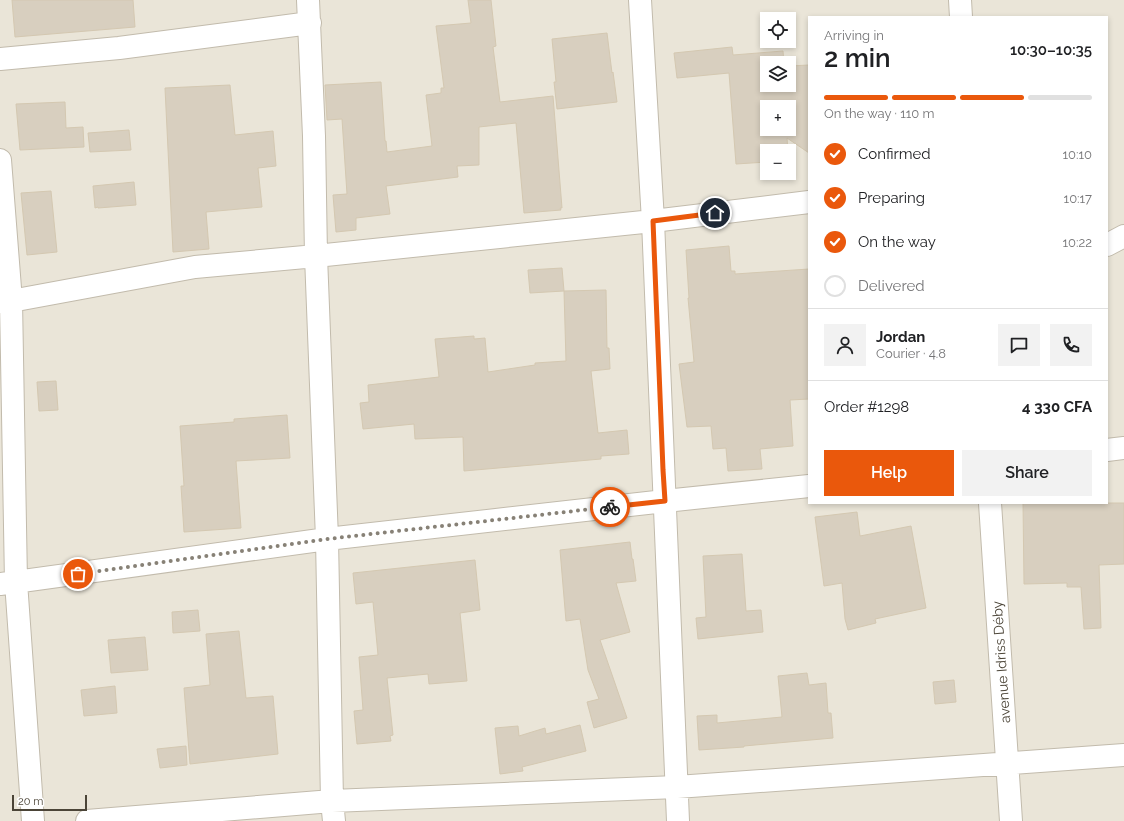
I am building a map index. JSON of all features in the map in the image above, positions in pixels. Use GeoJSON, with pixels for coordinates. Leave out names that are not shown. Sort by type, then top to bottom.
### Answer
{"type":"FeatureCollection","features":[{"type":"Feature","properties":{"kind":"street"},"geometry":{"type":"LineString","coordinates":[[308,0],[327,539],[333,811]]}},
{"type":"Feature","properties":{"kind":"street"},"geometry":{"type":"LineString","coordinates":[[640,0],[653,221],[678,821]]}},
{"type":"Feature","properties":{"kind":"street"},"geometry":{"type":"LineString","coordinates":[[960,0],[961,16]]}},
{"type":"Feature","properties":{"kind":"street"},"geometry":{"type":"LineString","coordinates":[[0,59],[119,48],[310,24]]}},
{"type":"Feature","properties":{"kind":"street"},"geometry":{"type":"LineString","coordinates":[[0,160],[6,301],[8,583],[33,821]]}},
{"type":"Feature","properties":{"kind":"street"},"geometry":{"type":"LineString","coordinates":[[6,301],[195,267],[653,221],[808,202]]}},
{"type":"Feature","properties":{"kind":"street"},"geometry":{"type":"LineString","coordinates":[[1108,244],[1124,236]]}},
{"type":"Feature","properties":{"kind":"street"},"geometry":{"type":"LineString","coordinates":[[1108,450],[1124,448]]}},
{"type":"Feature","properties":{"kind":"street"},"geometry":{"type":"LineString","coordinates":[[8,583],[327,539],[808,486]]}},
{"type":"Feature","properties":{"kind":"street","name":"avenue Idriss Déby"},"geometry":{"type":"LineString","coordinates":[[990,504],[1011,821]]}},
{"type":"Feature","properties":{"kind":"street"},"geometry":{"type":"LineString","coordinates":[[87,821],[333,811],[1124,754]]}},
{"type":"Feature","properties":{"kind":"shaded area"},"geometry":{"type":"Polygon","coordinates":[[[0,0],[1124,0],[1124,821],[0,821],[0,0]]]}},
{"type":"Feature","properties":{"kind":"building"},"geometry":{"type":"Polygon","coordinates":[[[12,0],[133,0],[135,27],[15,37],[12,0]]]}},
{"type":"Feature","properties":{"kind":"building"},"geometry":{"type":"Polygon","coordinates":[[[468,0],[491,0],[496,46],[493,47],[500,102],[553,96],[561,210],[524,213],[516,123],[479,127],[479,165],[457,166],[458,177],[386,186],[390,214],[356,218],[356,230],[336,232],[333,195],[347,194],[342,119],[327,120],[325,85],[381,82],[387,152],[432,146],[426,95],[441,93],[441,88],[444,88],[436,26],[471,23],[468,0]]]}},
{"type":"Feature","properties":{"kind":"building"},"geometry":{"type":"Polygon","coordinates":[[[607,33],[617,102],[557,109],[552,39],[607,33]]]}},
{"type":"Feature","properties":{"kind":"building"},"geometry":{"type":"Polygon","coordinates":[[[732,47],[733,55],[783,51],[783,56],[760,56],[760,92],[796,92],[796,66],[808,65],[808,152],[787,138],[787,144],[760,144],[760,162],[736,164],[729,73],[677,78],[674,53],[732,47]]]}},
{"type":"Feature","properties":{"kind":"building"},"geometry":{"type":"Polygon","coordinates":[[[230,85],[235,135],[273,131],[276,166],[258,168],[262,207],[206,212],[209,249],[173,252],[165,88],[230,85]]]}},
{"type":"Feature","properties":{"kind":"building"},"geometry":{"type":"Polygon","coordinates":[[[65,102],[66,128],[83,127],[84,147],[20,150],[16,104],[65,102]]]}},
{"type":"Feature","properties":{"kind":"building"},"geometry":{"type":"Polygon","coordinates":[[[129,130],[131,150],[90,152],[88,133],[129,130]]]}},
{"type":"Feature","properties":{"kind":"building"},"geometry":{"type":"Polygon","coordinates":[[[134,182],[136,205],[95,208],[93,186],[134,182]]]}},
{"type":"Feature","properties":{"kind":"building"},"geometry":{"type":"Polygon","coordinates":[[[51,191],[57,252],[27,255],[21,193],[51,191]]]}},
{"type":"Feature","properties":{"kind":"building"},"geometry":{"type":"Polygon","coordinates":[[[729,246],[731,271],[735,271],[735,274],[808,269],[808,399],[790,400],[793,446],[760,449],[762,469],[728,471],[726,448],[713,449],[711,426],[687,427],[679,364],[694,362],[688,298],[686,250],[729,246]]]}},
{"type":"Feature","properties":{"kind":"building"},"geometry":{"type":"Polygon","coordinates":[[[562,268],[564,291],[530,293],[528,270],[562,268]]]}},
{"type":"Feature","properties":{"kind":"building"},"geometry":{"type":"Polygon","coordinates":[[[606,290],[607,348],[609,348],[610,369],[591,371],[598,433],[627,430],[629,454],[601,456],[601,459],[464,471],[463,437],[415,439],[414,424],[363,429],[360,403],[369,402],[368,385],[439,377],[435,339],[474,336],[474,339],[485,338],[488,372],[535,365],[535,363],[566,361],[564,291],[606,290]]]}},
{"type":"Feature","properties":{"kind":"building"},"geometry":{"type":"Polygon","coordinates":[[[56,381],[58,410],[39,411],[37,382],[56,381]]]}},
{"type":"Feature","properties":{"kind":"building"},"geometry":{"type":"Polygon","coordinates":[[[287,415],[290,458],[236,461],[241,528],[184,532],[181,486],[184,486],[180,426],[234,422],[234,419],[287,415]]]}},
{"type":"Feature","properties":{"kind":"building"},"geometry":{"type":"Polygon","coordinates":[[[1124,503],[1124,564],[1099,565],[1101,628],[1084,629],[1081,587],[1067,587],[1067,583],[1024,584],[1023,504],[1124,503]]]}},
{"type":"Feature","properties":{"kind":"building"},"geometry":{"type":"Polygon","coordinates":[[[857,512],[860,536],[911,526],[926,608],[875,619],[876,623],[848,630],[845,619],[842,583],[824,586],[815,517],[857,512]]]}},
{"type":"Feature","properties":{"kind":"building"},"geometry":{"type":"Polygon","coordinates":[[[630,542],[636,581],[616,583],[630,632],[600,640],[627,718],[594,728],[587,702],[599,699],[588,670],[580,619],[566,621],[560,550],[630,542]]]}},
{"type":"Feature","properties":{"kind":"building"},"geometry":{"type":"Polygon","coordinates":[[[742,554],[746,611],[761,610],[763,632],[698,639],[696,618],[706,617],[703,556],[742,554]]]}},
{"type":"Feature","properties":{"kind":"building"},"geometry":{"type":"Polygon","coordinates":[[[475,560],[480,610],[460,613],[467,681],[429,684],[428,674],[387,678],[393,735],[390,736],[391,741],[357,744],[354,711],[363,710],[359,657],[378,655],[373,602],[356,604],[353,573],[475,560]]]}},
{"type":"Feature","properties":{"kind":"building"},"geometry":{"type":"Polygon","coordinates":[[[198,610],[200,631],[173,633],[172,612],[198,610]]]}},
{"type":"Feature","properties":{"kind":"building"},"geometry":{"type":"Polygon","coordinates":[[[239,631],[246,698],[273,696],[278,754],[190,764],[184,688],[210,685],[206,634],[239,631]]]}},
{"type":"Feature","properties":{"kind":"building"},"geometry":{"type":"Polygon","coordinates":[[[145,637],[148,670],[111,673],[108,640],[145,637]]]}},
{"type":"Feature","properties":{"kind":"building"},"geometry":{"type":"Polygon","coordinates":[[[807,673],[809,685],[826,683],[828,713],[831,713],[833,738],[699,750],[697,716],[717,715],[717,723],[782,717],[778,676],[807,673]]]}},
{"type":"Feature","properties":{"kind":"building"},"geometry":{"type":"Polygon","coordinates":[[[954,680],[956,702],[935,704],[933,682],[954,680]]]}},
{"type":"Feature","properties":{"kind":"building"},"geometry":{"type":"Polygon","coordinates":[[[115,686],[117,713],[84,716],[81,690],[115,686]]]}},
{"type":"Feature","properties":{"kind":"building"},"geometry":{"type":"Polygon","coordinates":[[[580,725],[586,751],[522,767],[523,771],[500,774],[495,728],[518,726],[519,736],[545,728],[546,734],[580,725]]]}},
{"type":"Feature","properties":{"kind":"building"},"geometry":{"type":"Polygon","coordinates":[[[186,746],[187,765],[160,768],[157,749],[186,746]]]}},
{"type":"Feature","properties":{"kind":"way so far"},"geometry":{"type":"LineString","coordinates":[[78,574],[327,539],[610,507]]}},
{"type":"Feature","properties":{"kind":"route"},"geometry":{"type":"LineString","coordinates":[[610,507],[665,501],[653,221],[715,213]]}}]}
